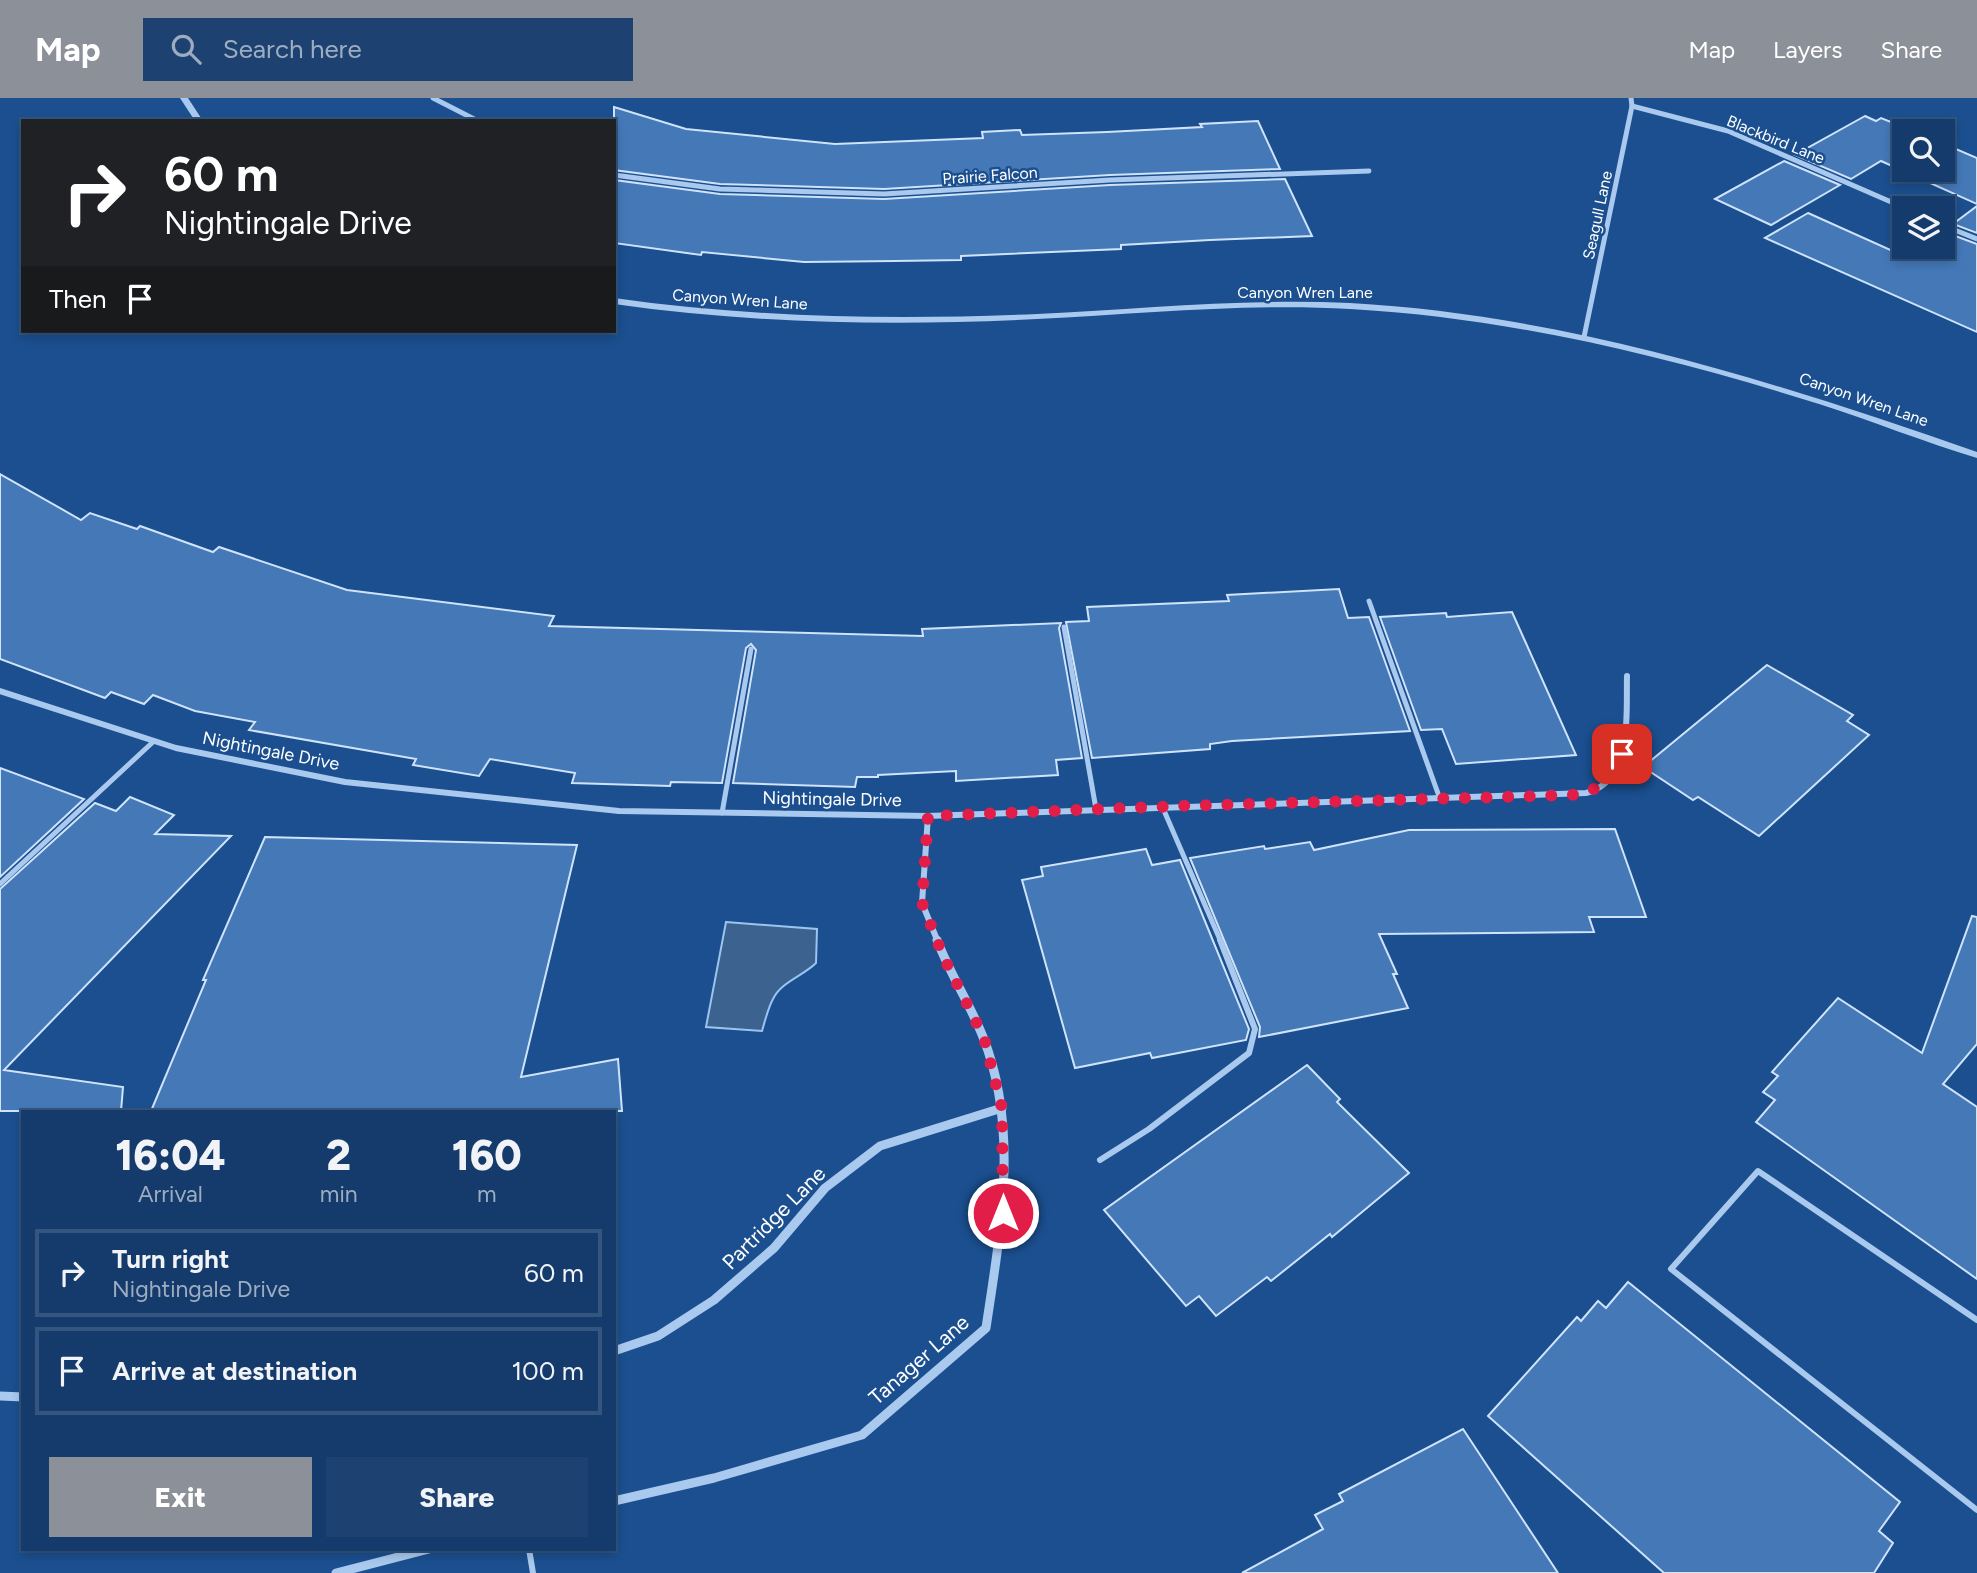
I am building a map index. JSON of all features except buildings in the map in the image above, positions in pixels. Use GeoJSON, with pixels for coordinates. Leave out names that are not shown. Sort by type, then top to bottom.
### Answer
{"type":"FeatureCollection","features":[{"type":"Feature","properties":{"kind":"street"},"geometry":{"type":"LineString","coordinates":[[184,98],[198,119]]}},
{"type":"Feature","properties":{"kind":"street"},"geometry":{"type":"LineString","coordinates":[[433,98],[474,119]]}},
{"type":"Feature","properties":{"kind":"street","name":"Seagull Lane"},"geometry":{"type":"LineString","coordinates":[[1584,337],[1632,106],[1631,98]]}},
{"type":"Feature","properties":{"kind":"street","name":"Blackbird Lane"},"geometry":{"type":"LineString","coordinates":[[1632,106],[1728,131],[1892,202]]}},
{"type":"Feature","properties":{"kind":"street","name":"Prairie Falcon"},"geometry":{"type":"LineString","coordinates":[[616,175],[720,190],[884,194],[1110,180],[1369,171]]}},
{"type":"Feature","properties":{"kind":"street"},"geometry":{"type":"LineString","coordinates":[[1955,230],[1977,239]]}},
{"type":"Feature","properties":{"kind":"street","name":"Canyon Wren Lane"},"geometry":{"type":"LineString","coordinates":[[616,301],[671,310],[834,321],[993,318],[1288,304],[1351,306],[1477,318],[1584,337],[1680,359],[1827,401],[1977,455]]}},
{"type":"Feature","properties":{"kind":"street","name":"Nightingale Drive"},"geometry":{"type":"LineString","coordinates":[[0,691],[176,748],[345,782],[619,811],[928,816],[1162,806],[1572,795],[1592,792],[1609,779],[1622,754],[1627,676]]}},
{"type":"Feature","properties":{"kind":"street","name":"Tanager Lane"},"geometry":{"type":"LineString","coordinates":[[616,1501],[714,1478],[862,1435],[986,1328],[1003,1213],[1002,1108],[984,1038],[944,958],[922,903],[928,816]]}},
{"type":"Feature","properties":{"kind":"street","name":"Partridge Lane"},"geometry":{"type":"LineString","coordinates":[[616,1350],[658,1336],[714,1300],[774,1248],[825,1188],[880,1146],[1002,1108]]}},
{"type":"Feature","properties":{"kind":"street"},"geometry":{"type":"LineString","coordinates":[[0,1396],[21,1397]]}},
{"type":"Feature","properties":{"kind":"street"},"geometry":{"type":"LineString","coordinates":[[336,1573],[421,1551]]}},
{"type":"Feature","properties":{"kind":"lane"},"geometry":{"type":"LineString","coordinates":[[1369,601],[1440,799]]}},
{"type":"Feature","properties":{"kind":"lane"},"geometry":{"type":"LineString","coordinates":[[1064,627],[1096,809]]}},
{"type":"Feature","properties":{"kind":"lane"},"geometry":{"type":"LineString","coordinates":[[722,813],[751,649]]}},
{"type":"Feature","properties":{"kind":"lane"},"geometry":{"type":"LineString","coordinates":[[0,884],[154,741]]}},
{"type":"Feature","properties":{"kind":"lane"},"geometry":{"type":"LineString","coordinates":[[1100,1160],[1149,1129],[1249,1054],[1255,1029],[1243,994],[1162,806]]}},
{"type":"Feature","properties":{"kind":"lane"},"geometry":{"type":"LineString","coordinates":[[1977,1320],[1758,1171],[1671,1269],[1977,1510]]}},
{"type":"Feature","properties":{"kind":"lane"},"geometry":{"type":"LineString","coordinates":[[529,1551],[533,1573]]}},
{"type":"Feature","properties":{"kind":"water"},"geometry":{"type":"Polygon","coordinates":[[[726,922],[817,929],[816,963],[777,993],[762,1031],[706,1027],[726,922]]]}},
{"type":"Feature","properties":{"kind":"route"},"geometry":{"type":"LineString","coordinates":[[1003,1213],[1002,1108],[984,1038],[944,958],[922,903],[928,816],[1572,795],[1592,792],[1609,779],[1622,754]]}}]}
